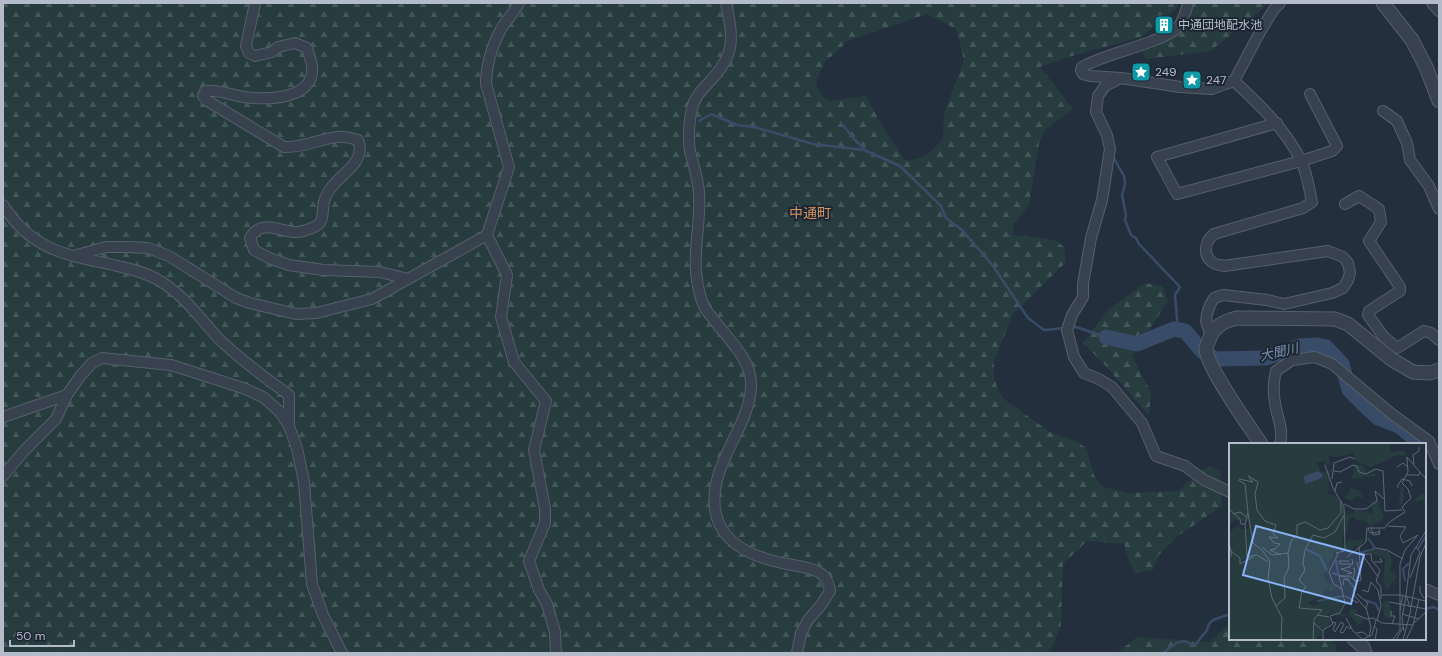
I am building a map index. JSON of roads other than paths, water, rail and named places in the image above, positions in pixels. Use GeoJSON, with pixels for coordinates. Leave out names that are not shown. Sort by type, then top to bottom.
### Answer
{"type":"FeatureCollection","features":[{"type":"Feature","properties":{"kind":"street"},"geometry":{"type":"LineString","coordinates":[[254,3],[246,46],[249,53],[255,56],[272,52],[278,47],[295,43],[307,48],[312,67],[311,77],[306,86],[297,93],[279,97],[244,97],[211,90],[205,91],[203,96],[206,100],[284,147],[294,148],[337,137],[348,137],[358,140],[360,145],[360,152],[357,160],[327,194],[324,201],[320,223],[304,231],[290,231],[266,227],[254,232],[250,238],[254,250],[269,258],[289,265],[323,270],[380,272],[408,278]]}},
{"type":"Feature","properties":{"kind":"street"},"geometry":{"type":"LineString","coordinates":[[519,3],[502,29],[490,53],[486,73],[486,84],[509,167],[487,235],[506,275],[501,317],[514,362],[546,400],[534,450],[545,509],[545,523],[529,561],[539,590],[547,604],[555,632],[556,653]]}},
{"type":"Feature","properties":{"kind":"street"},"geometry":{"type":"LineString","coordinates":[[726,3],[732,41],[729,53],[723,65],[701,90],[695,100],[692,109],[689,141],[699,190],[700,210],[696,274],[704,307],[738,350],[747,364],[751,384],[749,404],[726,454],[716,483],[714,498],[715,510],[721,530],[727,538],[741,548],[774,562],[820,572],[827,579],[830,590],[821,605],[808,620],[801,633],[797,653]]}},
{"type":"Feature","properties":{"kind":"street"},"geometry":{"type":"LineString","coordinates":[[1188,3],[1185,16],[1179,26],[1165,36],[1133,49],[1089,63],[1082,67],[1081,70],[1084,74],[1090,76],[1121,78],[1180,87],[1212,88],[1234,80],[1260,32],[1274,9],[1280,3]]}},
{"type":"Feature","properties":{"kind":"street"},"geometry":{"type":"LineString","coordinates":[[1383,3],[1412,40],[1426,67],[1439,101]]}},
{"type":"Feature","properties":{"kind":"street"},"geometry":{"type":"LineString","coordinates":[[1432,3],[1439,11]]}},
{"type":"Feature","properties":{"kind":"street"},"geometry":{"type":"LineString","coordinates":[[1121,78],[1105,86],[1098,96],[1096,112],[1107,135],[1110,150],[1102,200],[1092,238],[1083,284],[1083,297],[1072,315],[1067,330],[1074,357],[1084,373],[1099,379],[1112,387],[1142,423],[1156,456],[1185,466],[1204,480],[1229,492]]}},
{"type":"Feature","properties":{"kind":"street"},"geometry":{"type":"LineString","coordinates":[[1211,336],[1206,321],[1210,305],[1214,298],[1223,294],[1284,304],[1332,293],[1343,288],[1350,273],[1348,263],[1343,257],[1328,251],[1224,266],[1215,264],[1209,259],[1206,250],[1208,239],[1214,234],[1303,208],[1312,202],[1301,161],[1277,123],[1234,80]]}},
{"type":"Feature","properties":{"kind":"street"},"geometry":{"type":"LineString","coordinates":[[1277,123],[1157,156],[1177,194],[1301,161],[1332,151],[1337,146],[1310,94]]}},
{"type":"Feature","properties":{"kind":"street"},"geometry":{"type":"LineString","coordinates":[[1383,111],[1396,121],[1407,142],[1410,160],[1429,186],[1439,210]]}},
{"type":"Feature","properties":{"kind":"street"},"geometry":{"type":"LineString","coordinates":[[1345,204],[1359,196],[1379,209],[1381,222],[1369,241],[1400,287],[1400,291],[1369,311],[1368,315],[1384,337],[1397,348],[1424,331],[1432,333],[1439,340]]}},
{"type":"Feature","properties":{"kind":"street"},"geometry":{"type":"LineString","coordinates":[[3,205],[28,236],[54,251],[132,269],[158,280],[174,290],[194,309],[218,337],[289,396],[289,426]]}},
{"type":"Feature","properties":{"kind":"street"},"geometry":{"type":"LineString","coordinates":[[73,256],[106,247],[148,248],[169,256],[236,298],[250,304],[296,314],[316,313],[372,299],[487,235]]}},
{"type":"Feature","properties":{"kind":"street"},"geometry":{"type":"LineString","coordinates":[[1260,443],[1222,384],[1208,354],[1211,336],[1219,325],[1227,321],[1237,318],[1335,319],[1348,324],[1391,359],[1413,372],[1430,373],[1439,370]]}},
{"type":"Feature","properties":{"kind":"street"},"geometry":{"type":"LineString","coordinates":[[3,476],[23,452],[56,419],[67,395],[81,375],[92,363],[102,358],[171,365],[243,388],[263,397],[280,412],[289,426],[297,448],[304,482],[312,584],[323,615],[342,653]]}},
{"type":"Feature","properties":{"kind":"street"},"geometry":{"type":"LineString","coordinates":[[1280,443],[1282,435],[1275,403],[1273,382],[1276,371],[1292,360],[1315,358],[1332,364],[1362,390],[1429,441],[1438,460]]}},
{"type":"Feature","properties":{"kind":"street"},"geometry":{"type":"LineString","coordinates":[[3,417],[67,395]]}},
{"type":"Feature","properties":{"kind":"street"},"geometry":{"type":"LineString","coordinates":[[1426,589],[1439,595]]}},
{"type":"Feature","properties":{"kind":"street"},"geometry":{"type":"LineString","coordinates":[[1355,640],[1363,647],[1365,653]]}},
{"type":"Feature","properties":{"kind":"waterway"},"geometry":{"type":"LineString","coordinates":[[699,121],[711,114],[737,125],[754,127],[813,144],[864,150],[900,166],[941,206],[946,218],[962,230],[993,266],[1028,318],[1044,330],[1065,328]]}},
{"type":"Feature","properties":{"kind":"waterway"},"geometry":{"type":"LineString","coordinates":[[843,125],[864,149]]}},
{"type":"Feature","properties":{"kind":"waterway"},"geometry":{"type":"LineString","coordinates":[[1112,155],[1124,176],[1125,184],[1122,195],[1126,215],[1125,220],[1131,235],[1136,238],[1139,244],[1180,287],[1175,295],[1178,330]]}},
{"type":"Feature","properties":{"kind":"waterway"},"geometry":{"type":"LineString","coordinates":[[1070,328],[1076,327],[1106,337]]}},
{"type":"Feature","properties":{"kind":"waterway","name":"大聞川"},"geometry":{"type":"LineString","coordinates":[[1106,337],[1137,344],[1174,329],[1185,331],[1203,352],[1216,359],[1266,358],[1300,346],[1315,345],[1326,347],[1342,364],[1349,390],[1378,418],[1399,426],[1420,443]]}},
{"type":"Feature","properties":{"kind":"waterway"},"geometry":{"type":"LineString","coordinates":[[1426,609],[1434,607],[1439,610]]}},
{"type":"Feature","properties":{"kind":"waterway"},"geometry":{"type":"LineString","coordinates":[[1163,653],[1176,643],[1185,641],[1193,645],[1196,644],[1213,620],[1229,614]]}},
{"type":"Feature","properties":{"kind":"place","name":"中通団地配水池"},"geometry":{"type":"Point","coordinates":[1164,25]}},
{"type":"Feature","properties":{"kind":"place","name":"249"},"geometry":{"type":"Point","coordinates":[1141,72]}},
{"type":"Feature","properties":{"kind":"place","name":"247"},"geometry":{"type":"Point","coordinates":[1192,80]}},
{"type":"Feature","properties":{"kind":"district","name":"中通町"},"geometry":{"type":"Point","coordinates":[810,213]}}]}
